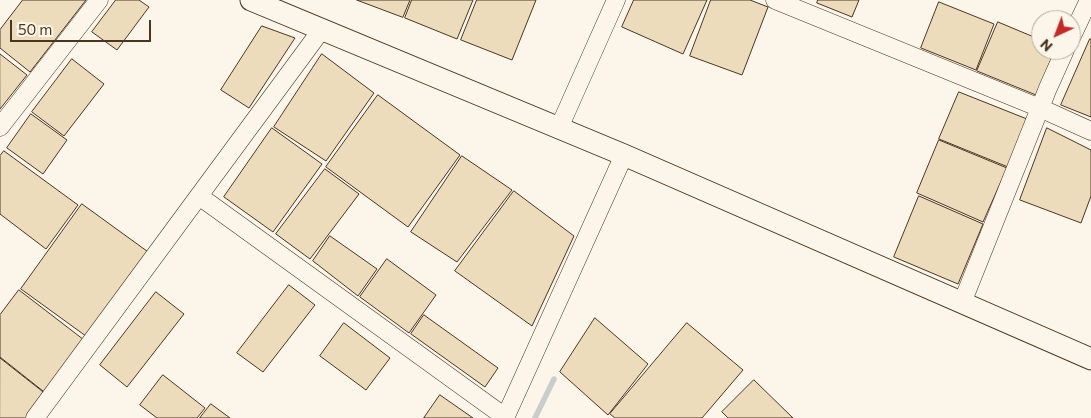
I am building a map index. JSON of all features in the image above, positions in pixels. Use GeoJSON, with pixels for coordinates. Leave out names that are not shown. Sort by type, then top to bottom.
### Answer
{"type":"FeatureCollection","features":[{"type":"Feature","properties":{"kind":"street"},"geometry":{"type":"LineString","coordinates":[[0,126],[99,0]]}},
{"type":"Feature","properties":{"kind":"street"},"geometry":{"type":"LineString","coordinates":[[251,0],[624,155],[1091,359]]}},
{"type":"Feature","properties":{"kind":"street"},"geometry":{"type":"LineString","coordinates":[[559,128],[616,0]]}},
{"type":"Feature","properties":{"kind":"street"},"geometry":{"type":"LineString","coordinates":[[774,0],[1040,108],[1091,131]]}},
{"type":"Feature","properties":{"kind":"street"},"geometry":{"type":"LineString","coordinates":[[1081,17],[1089,0]]}},
{"type":"Feature","properties":{"kind":"street"},"geometry":{"type":"LineString","coordinates":[[35,418],[322,29]]}},
{"type":"Feature","properties":{"kind":"street"},"geometry":{"type":"LineString","coordinates":[[962,303],[1040,108],[1062,60]]}},
{"type":"Feature","properties":{"kind":"street"},"geometry":{"type":"LineString","coordinates":[[199,196],[505,417],[624,155]]}},
{"type":"Feature","properties":{"kind":"building"},"geometry":{"type":"Polygon","coordinates":[[[23,0],[86,0],[30,72],[0,48],[0,30],[23,0]]]}},
{"type":"Feature","properties":{"kind":"building"},"geometry":{"type":"Polygon","coordinates":[[[116,0],[139,0],[149,7],[117,50],[92,32],[116,0]]]}},
{"type":"Feature","properties":{"kind":"building"},"geometry":{"type":"Polygon","coordinates":[[[357,0],[410,0],[403,17],[357,0]]]}},
{"type":"Feature","properties":{"kind":"building"},"geometry":{"type":"Polygon","coordinates":[[[412,0],[473,0],[457,39],[405,18],[412,0]]]}},
{"type":"Feature","properties":{"kind":"building"},"geometry":{"type":"Polygon","coordinates":[[[477,0],[536,0],[512,60],[461,40],[477,0]]]}},
{"type":"Feature","properties":{"kind":"building"},"geometry":{"type":"Polygon","coordinates":[[[634,0],[707,0],[683,54],[622,27],[634,0]]]}},
{"type":"Feature","properties":{"kind":"building"},"geometry":{"type":"Polygon","coordinates":[[[711,0],[750,0],[768,7],[742,75],[690,56],[711,0]]]}},
{"type":"Feature","properties":{"kind":"building"},"geometry":{"type":"Polygon","coordinates":[[[818,0],[859,0],[852,17],[817,3],[818,0]]]}},
{"type":"Feature","properties":{"kind":"building"},"geometry":{"type":"Polygon","coordinates":[[[939,2],[994,24],[976,70],[921,48],[939,2]]]}},
{"type":"Feature","properties":{"kind":"building"},"geometry":{"type":"Polygon","coordinates":[[[998,22],[1031,36],[1031,60],[1051,60],[1036,95],[977,71],[998,22]]]}},
{"type":"Feature","properties":{"kind":"building"},"geometry":{"type":"Polygon","coordinates":[[[262,26],[295,38],[249,108],[221,90],[262,26]]]}},
{"type":"Feature","properties":{"kind":"building"},"geometry":{"type":"Polygon","coordinates":[[[1091,39],[1091,117],[1061,105],[1091,39]]]}},
{"type":"Feature","properties":{"kind":"building"},"geometry":{"type":"Polygon","coordinates":[[[0,54],[27,75],[0,109],[0,54]]]}},
{"type":"Feature","properties":{"kind":"building"},"geometry":{"type":"Polygon","coordinates":[[[322,54],[374,93],[326,161],[274,127],[322,54]]]}},
{"type":"Feature","properties":{"kind":"building"},"geometry":{"type":"Polygon","coordinates":[[[72,59],[104,84],[64,136],[32,112],[72,59]]]}},
{"type":"Feature","properties":{"kind":"building"},"geometry":{"type":"Polygon","coordinates":[[[959,92],[1027,119],[1008,167],[939,139],[959,92]]]}},
{"type":"Feature","properties":{"kind":"building"},"geometry":{"type":"Polygon","coordinates":[[[378,95],[460,155],[408,227],[326,167],[378,95]]]}},
{"type":"Feature","properties":{"kind":"building"},"geometry":{"type":"Polygon","coordinates":[[[31,114],[67,140],[43,174],[7,148],[31,114]]]}},
{"type":"Feature","properties":{"kind":"building"},"geometry":{"type":"Polygon","coordinates":[[[272,128],[322,164],[273,232],[224,197],[272,128]]]}},
{"type":"Feature","properties":{"kind":"building"},"geometry":{"type":"Polygon","coordinates":[[[1047,128],[1091,150],[1091,196],[1081,223],[1020,200],[1047,128]]]}},
{"type":"Feature","properties":{"kind":"building"},"geometry":{"type":"Polygon","coordinates":[[[939,140],[1007,168],[983,222],[917,193],[939,140]]]}},
{"type":"Feature","properties":{"kind":"building"},"geometry":{"type":"Polygon","coordinates":[[[4,151],[78,205],[46,249],[0,214],[0,156],[4,151]]]}},
{"type":"Feature","properties":{"kind":"building"},"geometry":{"type":"Polygon","coordinates":[[[462,156],[512,190],[457,262],[411,232],[462,156]]]}},
{"type":"Feature","properties":{"kind":"building"},"geometry":{"type":"Polygon","coordinates":[[[325,169],[359,194],[310,259],[276,234],[325,169]]]}},
{"type":"Feature","properties":{"kind":"building"},"geometry":{"type":"Polygon","coordinates":[[[514,191],[574,236],[532,326],[455,271],[514,191]]]}},
{"type":"Feature","properties":{"kind":"building"},"geometry":{"type":"Polygon","coordinates":[[[919,196],[983,224],[958,284],[894,257],[919,196]]]}},
{"type":"Feature","properties":{"kind":"building"},"geometry":{"type":"Polygon","coordinates":[[[82,204],[151,254],[90,339],[21,289],[82,204]]]}},
{"type":"Feature","properties":{"kind":"building"},"geometry":{"type":"Polygon","coordinates":[[[330,236],[377,269],[358,296],[313,261],[330,236]]]}},
{"type":"Feature","properties":{"kind":"building"},"geometry":{"type":"Polygon","coordinates":[[[387,259],[436,295],[409,333],[360,297],[387,259]]]}},
{"type":"Feature","properties":{"kind":"building"},"geometry":{"type":"Polygon","coordinates":[[[289,285],[315,305],[263,372],[237,353],[289,285]]]}},
{"type":"Feature","properties":{"kind":"building"},"geometry":{"type":"Polygon","coordinates":[[[19,290],[88,343],[48,395],[0,357],[0,315],[19,290]]]}},
{"type":"Feature","properties":{"kind":"building"},"geometry":{"type":"Polygon","coordinates":[[[156,292],[184,314],[127,387],[100,365],[156,292]]]}},
{"type":"Feature","properties":{"kind":"building"},"geometry":{"type":"Polygon","coordinates":[[[424,315],[498,368],[485,387],[411,334],[424,315]]]}},
{"type":"Feature","properties":{"kind":"building"},"geometry":{"type":"Polygon","coordinates":[[[595,318],[648,364],[608,415],[560,372],[595,318]]]}},
{"type":"Feature","properties":{"kind":"building"},"geometry":{"type":"Polygon","coordinates":[[[344,323],[390,358],[366,390],[320,356],[344,323]]]}},
{"type":"Feature","properties":{"kind":"building"},"geometry":{"type":"Polygon","coordinates":[[[687,323],[743,370],[702,418],[615,418],[610,414],[687,323]]]}},
{"type":"Feature","properties":{"kind":"building"},"geometry":{"type":"Polygon","coordinates":[[[0,358],[47,395],[29,418],[0,418],[0,358]]]}},
{"type":"Feature","properties":{"kind":"building"},"geometry":{"type":"Polygon","coordinates":[[[163,375],[205,408],[197,418],[157,418],[140,405],[163,375]]]}},
{"type":"Feature","properties":{"kind":"building"},"geometry":{"type":"Polygon","coordinates":[[[754,380],[793,418],[728,418],[722,412],[754,380]]]}},
{"type":"Feature","properties":{"kind":"building"},"geometry":{"type":"Polygon","coordinates":[[[440,395],[473,418],[424,418],[440,395]]]}},
{"type":"Feature","properties":{"kind":"building"},"geometry":{"type":"Polygon","coordinates":[[[211,404],[230,418],[200,418],[211,404]]]}},
{"type":"Feature","properties":{"kind":"waterway"},"geometry":{"type":"LineString","coordinates":[[535,418],[554,379]]}}]}
